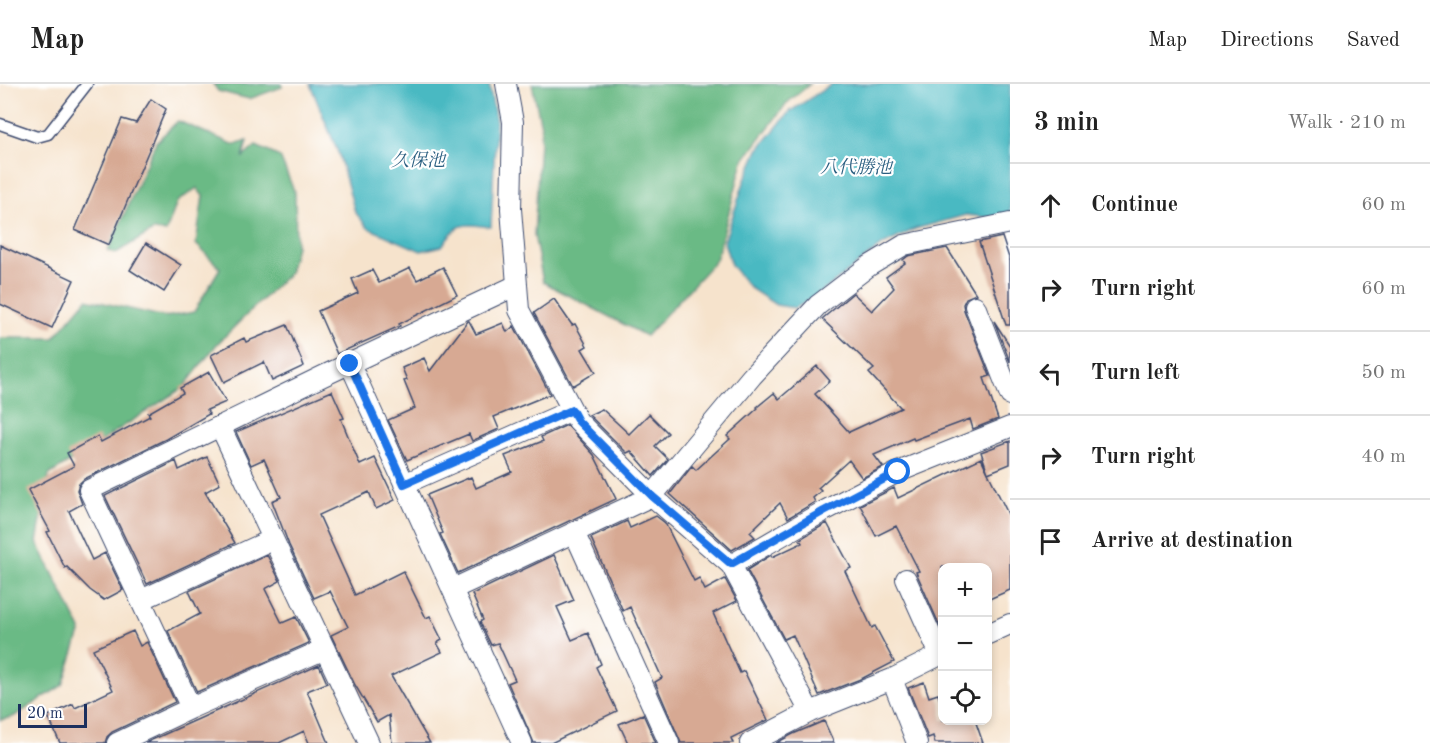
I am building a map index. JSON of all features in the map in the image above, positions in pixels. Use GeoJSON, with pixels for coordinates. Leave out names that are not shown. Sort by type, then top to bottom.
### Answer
{"type":"FeatureCollection","features":[{"type":"Feature","properties":{"kind":"street"},"geometry":{"type":"LineString","coordinates":[[507,84],[513,122],[511,209],[519,310],[583,427],[652,496],[731,564],[810,712]]}},
{"type":"Feature","properties":{"kind":"street"},"geometry":{"type":"LineString","coordinates":[[453,589],[575,534],[652,496],[752,376],[811,313],[869,266],[904,245],[1010,223]]}},
{"type":"Feature","properties":{"kind":"street"},"geometry":{"type":"LineString","coordinates":[[191,708],[89,490],[517,285]]}},
{"type":"Feature","properties":{"kind":"street"},"geometry":{"type":"LineString","coordinates":[[975,306],[1010,395]]}},
{"type":"Feature","properties":{"kind":"street"},"geometry":{"type":"LineString","coordinates":[[350,364],[522,743]]}},
{"type":"Feature","properties":{"kind":"street"},"geometry":{"type":"LineString","coordinates":[[404,484],[572,410]]}},
{"type":"Feature","properties":{"kind":"street"},"geometry":{"type":"LineString","coordinates":[[220,426],[369,743]]}},
{"type":"Feature","properties":{"kind":"street"},"geometry":{"type":"LineString","coordinates":[[731,564],[898,472],[1010,427]]}},
{"type":"Feature","properties":{"kind":"street"},"geometry":{"type":"LineString","coordinates":[[575,534],[669,743]]}},
{"type":"Feature","properties":{"kind":"street"},"geometry":{"type":"LineString","coordinates":[[141,600],[273,539]]}},
{"type":"Feature","properties":{"kind":"street"},"geometry":{"type":"LineString","coordinates":[[906,579],[938,648]]}},
{"type":"Feature","properties":{"kind":"street"},"geometry":{"type":"LineString","coordinates":[[992,632],[1010,624]]}},
{"type":"Feature","properties":{"kind":"street"},"geometry":{"type":"LineString","coordinates":[[117,743],[153,735],[191,708],[325,649]]}},
{"type":"Feature","properties":{"kind":"street"},"geometry":{"type":"LineString","coordinates":[[750,743],[772,739],[810,712],[892,679],[938,656]]}},
{"type":"Feature","properties":{"kind":"street"},"geometry":{"type":"LineString","coordinates":[[892,679],[917,743]]}},
{"type":"Feature","properties":{"kind":"lane"},"geometry":{"type":"LineString","coordinates":[[0,124],[37,137],[48,134],[87,84]]}},
{"type":"Feature","properties":{"kind":"green space"},"geometry":{"type":"Polygon","coordinates":[[[213,84],[282,84],[282,87],[249,99],[218,91],[213,84]]]}},
{"type":"Feature","properties":{"kind":"green space"},"geometry":{"type":"Polygon","coordinates":[[[532,84],[810,84],[787,103],[743,161],[716,260],[646,336],[543,282],[534,235],[541,126],[532,84]]]}},
{"type":"Feature","properties":{"kind":"green space"},"geometry":{"type":"Polygon","coordinates":[[[178,121],[235,145],[247,141],[243,157],[256,146],[280,157],[295,193],[296,246],[289,273],[217,344],[184,387],[49,475],[37,542],[81,630],[63,685],[13,717],[0,720],[0,338],[54,338],[87,299],[165,317],[194,312],[220,268],[196,244],[203,196],[197,188],[177,202],[166,232],[154,230],[116,253],[108,251],[156,142],[178,121]]]}},
{"type":"Feature","properties":{"kind":"water","name":"久保池"},"geometry":{"type":"Polygon","coordinates":[[[310,84],[489,84],[496,122],[491,227],[462,226],[452,232],[442,246],[421,251],[368,228],[355,212],[339,155],[310,84]]]}},
{"type":"Feature","properties":{"kind":"water","name":"八代勝池"},"geometry":{"type":"Polygon","coordinates":[[[832,84],[1010,84],[1010,214],[994,218],[966,215],[915,229],[881,246],[814,298],[795,308],[776,305],[750,288],[731,265],[724,242],[744,182],[758,150],[789,112],[832,84]]]}},
{"type":"Feature","properties":{"kind":"building"},"geometry":{"type":"Polygon","coordinates":[[[151,99],[166,109],[109,245],[75,230],[122,119],[136,123],[151,99]]]}},
{"type":"Feature","properties":{"kind":"building"},"geometry":{"type":"Polygon","coordinates":[[[1002,237],[1010,261],[1010,325],[1006,325],[979,242],[1002,237]]]}},
{"type":"Feature","properties":{"kind":"building"},"geometry":{"type":"Polygon","coordinates":[[[146,243],[181,265],[164,292],[130,270],[146,243]]]}},
{"type":"Feature","properties":{"kind":"building"},"geometry":{"type":"Polygon","coordinates":[[[0,245],[74,280],[52,328],[0,304],[0,245]]]}},
{"type":"Feature","properties":{"kind":"building"},"geometry":{"type":"Polygon","coordinates":[[[947,248],[976,294],[966,298],[963,304],[964,310],[990,376],[984,378],[998,419],[973,429],[970,419],[914,440],[913,438],[874,455],[883,467],[862,478],[849,460],[818,488],[821,491],[813,498],[815,502],[788,518],[780,503],[750,532],[755,537],[732,550],[670,494],[692,466],[696,470],[730,439],[727,436],[757,407],[774,393],[779,399],[817,366],[830,381],[815,394],[849,432],[901,408],[869,373],[874,369],[822,319],[853,293],[872,311],[894,288],[886,277],[905,263],[903,260],[908,256],[947,248]]]}},
{"type":"Feature","properties":{"kind":"building"},"geometry":{"type":"Polygon","coordinates":[[[443,267],[457,295],[399,324],[400,326],[337,354],[318,311],[358,293],[352,279],[372,270],[379,283],[410,268],[417,280],[443,267]]]}},
{"type":"Feature","properties":{"kind":"building"},"geometry":{"type":"Polygon","coordinates":[[[554,299],[572,325],[575,324],[587,346],[582,349],[596,372],[573,386],[534,313],[554,299]]]}},
{"type":"Feature","properties":{"kind":"building"},"geometry":{"type":"Polygon","coordinates":[[[468,321],[476,334],[503,323],[507,332],[514,326],[550,394],[494,417],[499,429],[472,441],[469,434],[407,460],[388,420],[415,408],[404,381],[407,380],[402,368],[424,358],[430,371],[468,321]]]}},
{"type":"Feature","properties":{"kind":"building"},"geometry":{"type":"Polygon","coordinates":[[[994,321],[1010,346],[1010,362],[994,321]]]}},
{"type":"Feature","properties":{"kind":"building"},"geometry":{"type":"Polygon","coordinates":[[[287,325],[304,366],[272,381],[264,362],[224,382],[211,355],[244,338],[246,342],[287,325]]]}},
{"type":"Feature","properties":{"kind":"building"},"geometry":{"type":"Polygon","coordinates":[[[209,372],[226,402],[207,410],[209,414],[166,439],[84,479],[79,484],[77,490],[82,504],[69,511],[92,560],[105,553],[123,590],[104,600],[90,590],[67,567],[65,568],[47,532],[50,531],[28,490],[74,466],[67,453],[98,436],[101,442],[150,416],[148,413],[183,393],[180,388],[209,372]]]}},
{"type":"Feature","properties":{"kind":"building"},"geometry":{"type":"Polygon","coordinates":[[[332,391],[360,465],[375,458],[395,500],[376,509],[369,492],[319,515],[355,595],[403,571],[426,618],[430,616],[442,640],[437,643],[442,652],[391,676],[430,743],[392,743],[389,715],[377,722],[355,685],[331,635],[348,627],[330,591],[314,598],[289,545],[272,501],[281,497],[264,459],[251,465],[236,432],[332,391]]]}},
{"type":"Feature","properties":{"kind":"building"},"geometry":{"type":"Polygon","coordinates":[[[602,409],[629,434],[649,414],[668,433],[655,446],[668,459],[653,476],[631,451],[627,453],[589,415],[602,409]]]}},
{"type":"Feature","properties":{"kind":"building"},"geometry":{"type":"Polygon","coordinates":[[[567,425],[594,455],[616,499],[458,573],[440,534],[443,533],[427,495],[471,477],[476,488],[512,472],[505,456],[543,441],[541,437],[567,425]]]}},
{"type":"Feature","properties":{"kind":"building"},"geometry":{"type":"Polygon","coordinates":[[[1010,441],[1010,464],[988,473],[981,452],[1010,441]]]}},
{"type":"Feature","properties":{"kind":"building"},"geometry":{"type":"Polygon","coordinates":[[[207,457],[220,484],[205,492],[235,543],[147,584],[105,496],[176,461],[179,470],[207,457]]]}},
{"type":"Feature","properties":{"kind":"building"},"geometry":{"type":"Polygon","coordinates":[[[981,458],[1010,518],[1010,590],[992,598],[992,563],[938,563],[938,622],[916,572],[919,571],[896,526],[876,536],[860,505],[894,488],[898,498],[981,458]]]}},
{"type":"Feature","properties":{"kind":"building"},"geometry":{"type":"Polygon","coordinates":[[[656,516],[665,523],[694,581],[699,578],[705,590],[725,579],[737,601],[713,613],[740,673],[744,671],[768,720],[731,738],[733,743],[681,743],[655,682],[662,678],[630,607],[623,611],[591,538],[627,521],[630,528],[656,516]]]}},
{"type":"Feature","properties":{"kind":"building"},"geometry":{"type":"Polygon","coordinates":[[[827,523],[851,568],[845,571],[872,628],[875,626],[894,662],[863,678],[819,695],[793,635],[784,639],[747,570],[771,555],[772,557],[802,543],[800,539],[827,523]]]}},
{"type":"Feature","properties":{"kind":"building"},"geometry":{"type":"Polygon","coordinates":[[[267,555],[280,581],[265,589],[282,623],[296,617],[309,643],[197,692],[168,631],[200,614],[189,591],[267,555]]]}},
{"type":"Feature","properties":{"kind":"building"},"geometry":{"type":"Polygon","coordinates":[[[554,555],[574,600],[557,607],[572,640],[588,633],[601,664],[596,667],[617,711],[551,743],[534,743],[508,683],[515,680],[498,643],[491,645],[480,622],[483,620],[472,594],[554,555]]]}},
{"type":"Feature","properties":{"kind":"building"},"geometry":{"type":"Polygon","coordinates":[[[133,631],[140,646],[147,642],[175,702],[112,732],[105,743],[60,743],[48,716],[73,704],[75,708],[113,690],[93,649],[133,631]]]}},
{"type":"Feature","properties":{"kind":"building"},"geometry":{"type":"Polygon","coordinates":[[[319,665],[327,683],[307,691],[329,743],[309,743],[304,731],[279,743],[145,743],[319,665]]]}},
{"type":"Feature","properties":{"kind":"building"},"geometry":{"type":"Polygon","coordinates":[[[924,682],[929,697],[938,694],[938,725],[977,725],[983,743],[935,743],[933,736],[928,738],[908,688],[924,682]]]}},
{"type":"Feature","properties":{"kind":"building"},"geometry":{"type":"Polygon","coordinates":[[[643,714],[656,743],[628,743],[619,724],[643,714]]]}},
{"type":"Feature","properties":{"kind":"building"},"geometry":{"type":"Polygon","coordinates":[[[824,721],[834,743],[776,743],[793,734],[824,721]]]}},
{"type":"Feature","properties":{"kind":"route"},"geometry":{"type":"LineString","coordinates":[[350,364],[404,484],[572,410],[578,421],[652,496],[731,564],[898,472]]}}]}
